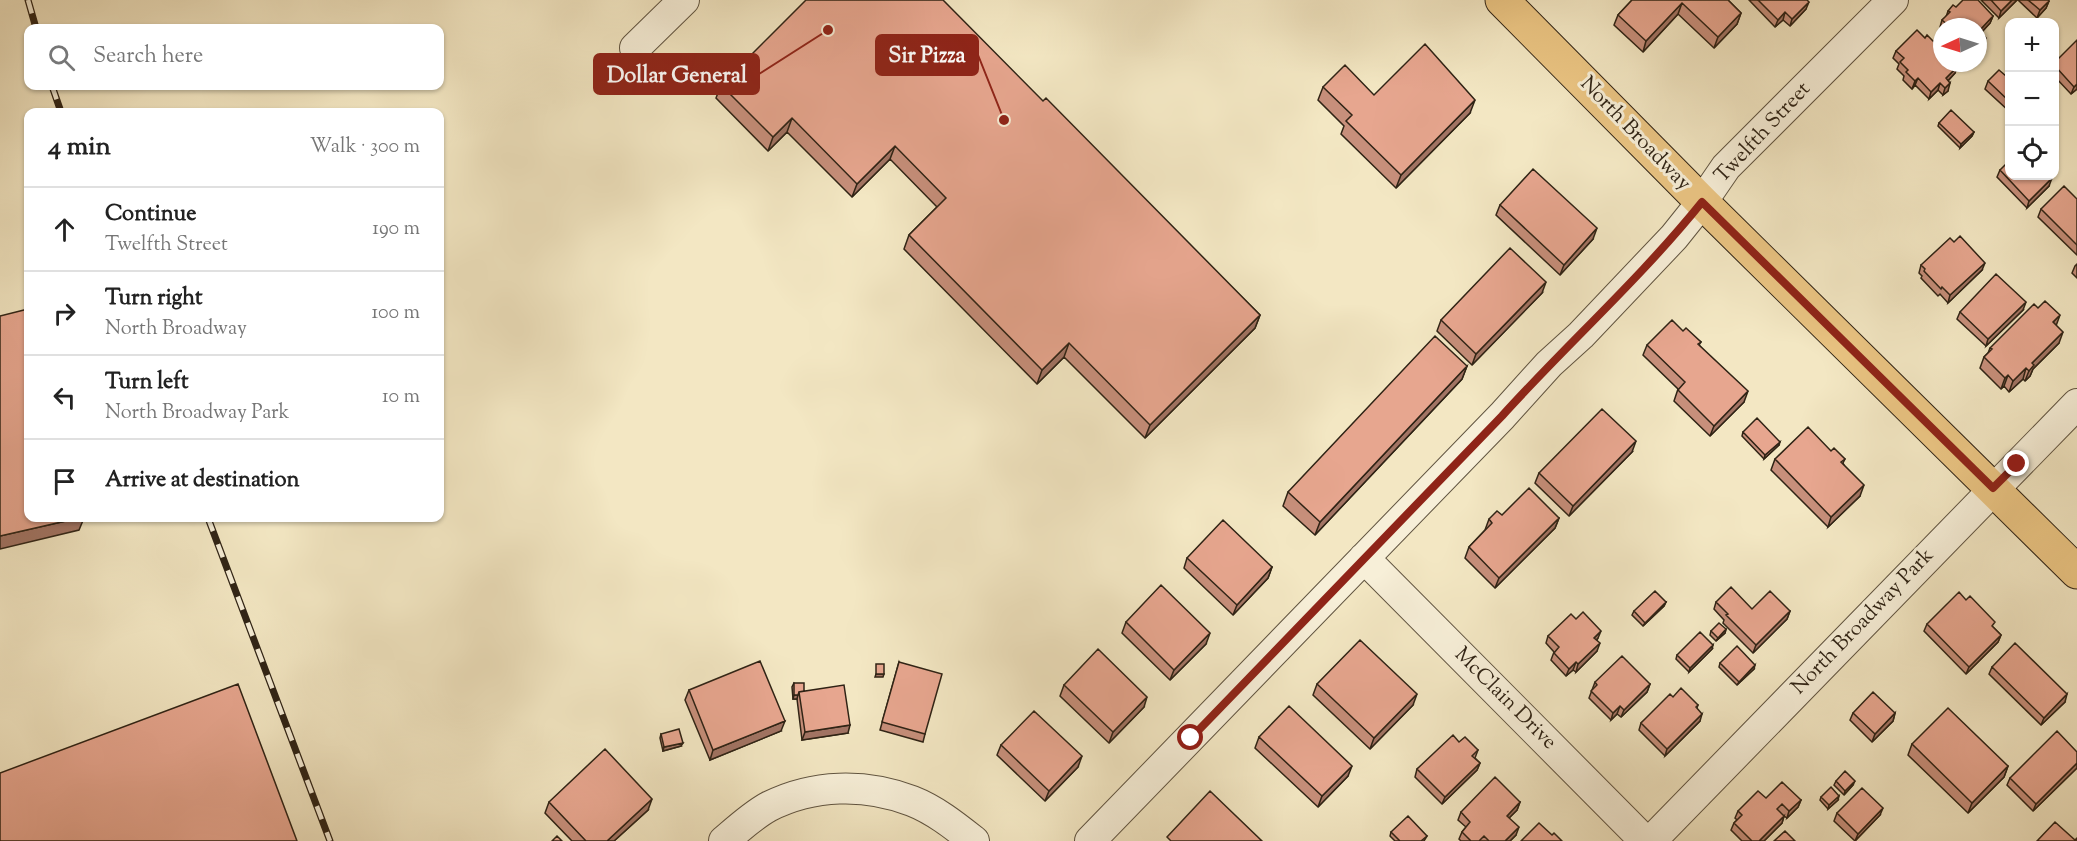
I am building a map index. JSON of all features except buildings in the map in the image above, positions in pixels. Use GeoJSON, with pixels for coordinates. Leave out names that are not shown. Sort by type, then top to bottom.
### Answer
{"type":"FeatureCollection","features":[{"type":"Feature","properties":{"kind":"main road","name":"North Broadway"},"geometry":{"type":"LineString","coordinates":[[1502,0],[1702,202],[2077,572]]}},
{"type":"Feature","properties":{"kind":"street"},"geometry":{"type":"LineString","coordinates":[[635,48],[684,0]]}},
{"type":"Feature","properties":{"kind":"street","name":"Twelfth Street"},"geometry":{"type":"LineString","coordinates":[[1090,841],[1494,425],[1549,363],[1581,335],[1674,237],[1726,167],[1893,0]]}},
{"type":"Feature","properties":{"kind":"street","name":"North Broadway Park"},"geometry":{"type":"LineString","coordinates":[[1651,841],[2077,404]]}},
{"type":"Feature","properties":{"kind":"street","name":"McClain Drive"},"geometry":{"type":"LineString","coordinates":[[1364,558],[1646,841]]}},
{"type":"Feature","properties":{"kind":"street"},"geometry":{"type":"LineString","coordinates":[[724,841],[747,821],[767,808],[794,796],[822,790],[850,788],[883,792],[914,801],[947,820],[974,841]]}},
{"type":"Feature","properties":{"kind":"railway"},"geometry":{"type":"LineString","coordinates":[[28,0],[35,24]]}},
{"type":"Feature","properties":{"kind":"railway"},"geometry":{"type":"LineString","coordinates":[[53,90],[60,108]]}},
{"type":"Feature","properties":{"kind":"railway"},"geometry":{"type":"LineString","coordinates":[[210,522],[330,841]]}},
{"type":"Feature","properties":{"kind":"place","name":"Dollar General"},"geometry":{"type":"Point","coordinates":[828,30]}},
{"type":"Feature","properties":{"kind":"place","name":"Sir Pizza"},"geometry":{"type":"Point","coordinates":[1004,120]}},
{"type":"Feature","properties":{"kind":"route"},"geometry":{"type":"LineString","coordinates":[[1191,738],[1502,416],[1549,363],[1590,326],[1674,237],[1702,202],[1993,488],[2017,464]]}}]}
